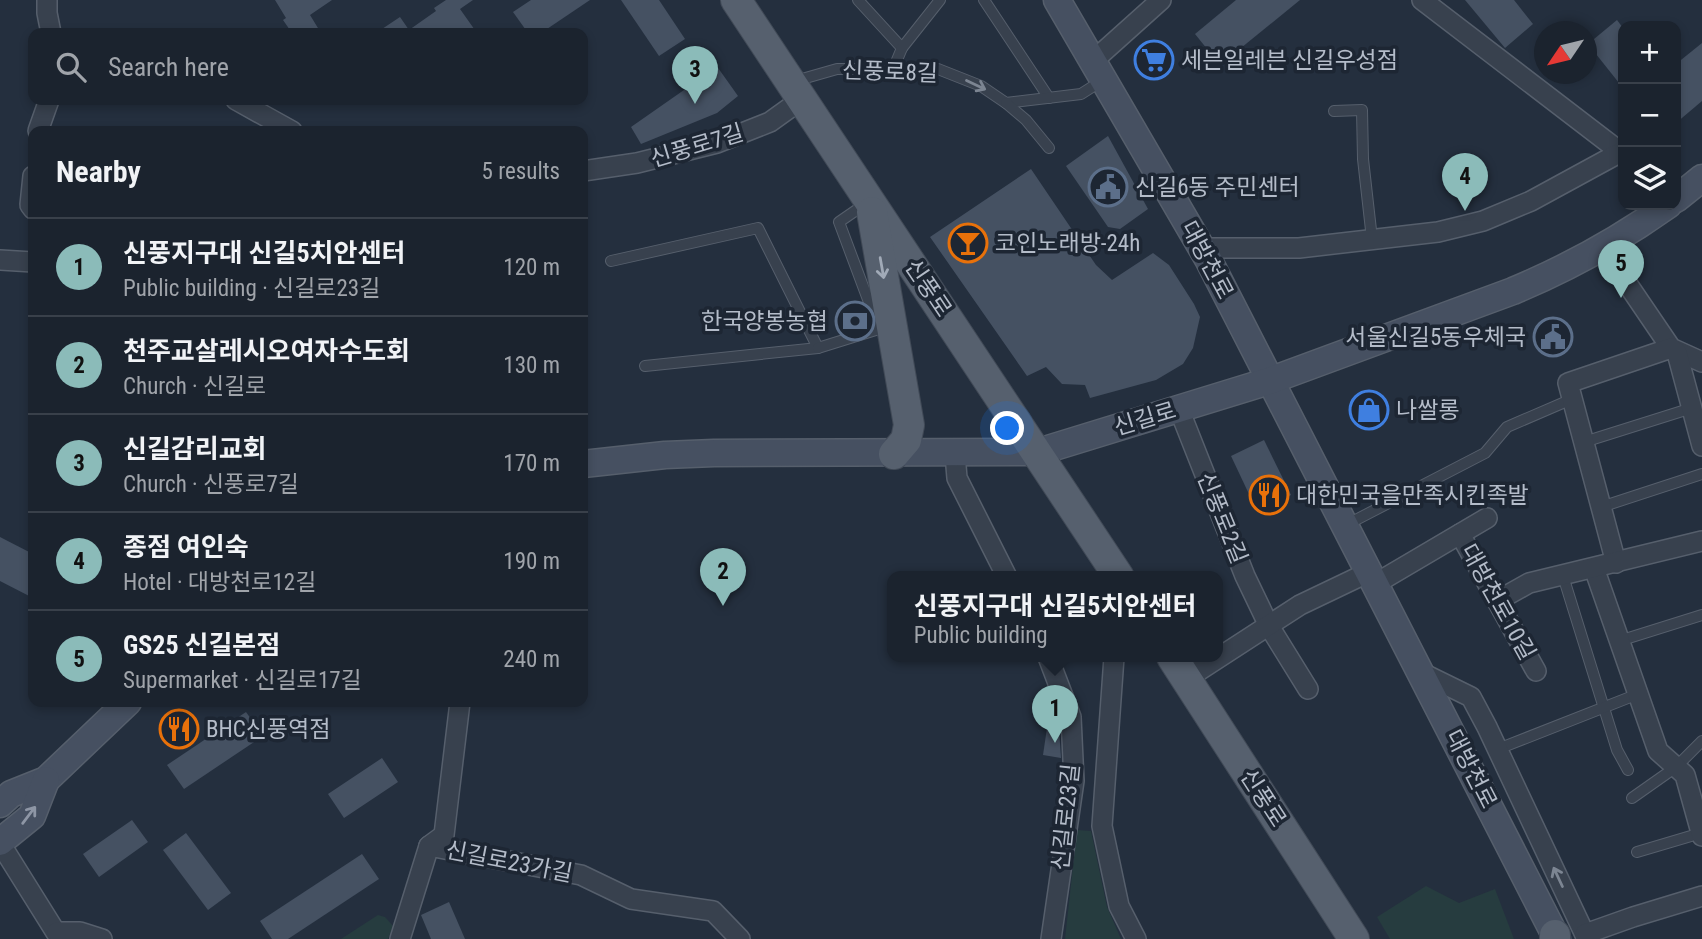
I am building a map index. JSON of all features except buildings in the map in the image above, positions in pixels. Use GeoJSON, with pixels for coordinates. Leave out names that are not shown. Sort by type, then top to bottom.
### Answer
{"type":"FeatureCollection","features":[{"type":"Feature","properties":{"kind":"main road","name":"신풍로"},"geometry":{"type":"LineString","coordinates":[[736,0],[1115,571]]}},
{"type":"Feature","properties":{"kind":"main road","name":"대방천로"},"geometry":{"type":"LineString","coordinates":[[1057,0],[1202,248],[1556,938]]}},
{"type":"Feature","properties":{"kind":"main road"},"geometry":{"type":"LineString","coordinates":[[870,201],[909,425],[906,440],[894,454]]}},
{"type":"Feature","properties":{"kind":"main road","name":"신길로"},"geometry":{"type":"LineString","coordinates":[[588,463],[677,454],[1038,453],[1269,381],[1513,291],[1603,248],[1660,210]]}},
{"type":"Feature","properties":{"kind":"main road","name":"신풍로"},"geometry":{"type":"LineString","coordinates":[[1179,668],[1354,939]]}},
{"type":"Feature","properties":{"kind":"main road"},"geometry":{"type":"LineString","coordinates":[[0,803],[11,794],[46,780],[123,707]]}},
{"type":"Feature","properties":{"kind":"main road"},"geometry":{"type":"LineString","coordinates":[[0,843],[32,816],[46,780]]}},
{"type":"Feature","properties":{"kind":"street"},"geometry":{"type":"LineString","coordinates":[[47,0],[50,28]]}},
{"type":"Feature","properties":{"kind":"street"},"geometry":{"type":"LineString","coordinates":[[1098,70],[1161,0]]}},
{"type":"Feature","properties":{"kind":"street"},"geometry":{"type":"LineString","coordinates":[[1422,0],[1618,150]]}},
{"type":"Feature","properties":{"kind":"street","name":"신풍로7길"},"geometry":{"type":"LineString","coordinates":[[588,170],[637,163],[717,144],[770,122],[797,91]]}},
{"type":"Feature","properties":{"kind":"street"},"geometry":{"type":"LineString","coordinates":[[40,126],[47,105]]}},
{"type":"Feature","properties":{"kind":"street"},"geometry":{"type":"LineString","coordinates":[[245,105],[283,126]]}},
{"type":"Feature","properties":{"kind":"street"},"geometry":{"type":"LineString","coordinates":[[1202,248],[1299,248],[1438,232],[1483,221],[1531,201],[1618,155]]}},
{"type":"Feature","properties":{"kind":"street"},"geometry":{"type":"LineString","coordinates":[[1603,248],[1677,353],[1702,446]]}},
{"type":"Feature","properties":{"kind":"street"},"geometry":{"type":"LineString","coordinates":[[0,260],[28,262]]}},
{"type":"Feature","properties":{"kind":"street"},"geometry":{"type":"LineString","coordinates":[[1616,563],[1568,383],[1671,348],[1702,362]]}},
{"type":"Feature","properties":{"kind":"street","name":"신풍로2길"},"geometry":{"type":"LineString","coordinates":[[1179,409],[1245,576],[1269,626],[1308,689]]}},
{"type":"Feature","properties":{"kind":"street"},"geometry":{"type":"LineString","coordinates":[[955,454],[957,478],[1004,571]]}},
{"type":"Feature","properties":{"kind":"street","name":"대방천로10길"},"geometry":{"type":"LineString","coordinates":[[1372,578],[1487,518]]}},
{"type":"Feature","properties":{"kind":"street","name":"대방천로10길"},"geometry":{"type":"LineString","coordinates":[[1460,534],[1536,671]]}},
{"type":"Feature","properties":{"kind":"street"},"geometry":{"type":"LineString","coordinates":[[1497,601],[1529,583],[1702,541]]}},
{"type":"Feature","properties":{"kind":"street"},"geometry":{"type":"LineString","coordinates":[[1594,568],[1658,751],[1685,775],[1702,835]]}},
{"type":"Feature","properties":{"kind":"street"},"geometry":{"type":"LineString","coordinates":[[1223,647],[1269,626],[1300,605],[1372,578]]}},
{"type":"Feature","properties":{"kind":"street","name":"신길로23길"},"geometry":{"type":"LineString","coordinates":[[1050,662],[1071,717],[1074,782],[1051,939]]}},
{"type":"Feature","properties":{"kind":"street"},"geometry":{"type":"LineString","coordinates":[[1114,662],[1102,826],[1119,906],[1136,939]]}},
{"type":"Feature","properties":{"kind":"street"},"geometry":{"type":"LineString","coordinates":[[1420,672],[1471,696],[1586,936],[1702,897]]}},
{"type":"Feature","properties":{"kind":"street"},"geometry":{"type":"LineString","coordinates":[[400,939],[429,846],[444,835],[459,707]]}},
{"type":"Feature","properties":{"kind":"street"},"geometry":{"type":"LineString","coordinates":[[0,843],[58,935],[80,932],[102,939]]}},
{"type":"Feature","properties":{"kind":"street","name":"신길로23가길"},"geometry":{"type":"LineString","coordinates":[[429,846],[581,875],[631,898],[713,911],[740,939]]}},
{"type":"Feature","properties":{"kind":"lane"},"geometry":{"type":"LineString","coordinates":[[858,0],[902,48]]}},
{"type":"Feature","properties":{"kind":"lane"},"geometry":{"type":"LineString","coordinates":[[984,0],[1049,98]]}},
{"type":"Feature","properties":{"kind":"lane"},"geometry":{"type":"LineString","coordinates":[[892,72],[902,48],[934,2]]}},
{"type":"Feature","properties":{"kind":"lane","name":"신풍로8길"},"geometry":{"type":"LineString","coordinates":[[797,91],[837,69],[910,74],[938,69],[981,86],[1006,103],[1026,120],[1049,148]]}},
{"type":"Feature","properties":{"kind":"lane"},"geometry":{"type":"LineString","coordinates":[[1006,103],[1081,94],[1098,70]]}},
{"type":"Feature","properties":{"kind":"lane"},"geometry":{"type":"LineString","coordinates":[[1026,120],[1026,111],[1033,100]]}},
{"type":"Feature","properties":{"kind":"lane"},"geometry":{"type":"LineString","coordinates":[[1334,111],[1362,110],[1363,159],[1372,239]]}},
{"type":"Feature","properties":{"kind":"lane"},"geometry":{"type":"LineString","coordinates":[[645,366],[817,348],[878,330],[839,222],[870,201]]}},
{"type":"Feature","properties":{"kind":"lane"},"geometry":{"type":"LineString","coordinates":[[611,261],[758,228],[817,348]]}},
{"type":"Feature","properties":{"kind":"lane"},"geometry":{"type":"LineString","coordinates":[[1345,526],[1485,453],[1507,426],[1573,399]]}},
{"type":"Feature","properties":{"kind":"lane"},"geometry":{"type":"LineString","coordinates":[[1584,442],[1692,408]]}},
{"type":"Feature","properties":{"kind":"lane"},"geometry":{"type":"LineString","coordinates":[[1601,507],[1702,474]]}},
{"type":"Feature","properties":{"kind":"lane"},"geometry":{"type":"LineString","coordinates":[[1563,576],[1617,750],[1628,770]]}},
{"type":"Feature","properties":{"kind":"lane"},"geometry":{"type":"LineString","coordinates":[[1619,641],[1702,615]]}},
{"type":"Feature","properties":{"kind":"lane","name":"대방천로"},"geometry":{"type":"LineString","coordinates":[[1498,749],[1638,694]]}},
{"type":"Feature","properties":{"kind":"lane"},"geometry":{"type":"LineString","coordinates":[[1632,798],[1676,767],[1702,741]]}},
{"type":"Feature","properties":{"kind":"lane"},"geometry":{"type":"LineString","coordinates":[[1637,852],[1702,835]]}},
{"type":"Feature","properties":{"kind":"green space"},"geometry":{"type":"Polygon","coordinates":[[[1077,830],[1091,831],[1107,907],[1121,939],[1065,939],[1077,830]]]}},
{"type":"Feature","properties":{"kind":"green space"},"geometry":{"type":"Polygon","coordinates":[[[1426,886],[1459,903],[1495,889],[1514,939],[1390,939],[1377,917],[1426,886]]]}},
{"type":"Feature","properties":{"kind":"green space"},"geometry":{"type":"Polygon","coordinates":[[[378,915],[385,917],[393,926],[388,939],[341,939],[378,915]]]}},
{"type":"Feature","properties":{"kind":"place","name":"세븐일레븐 신길우성점"},"geometry":{"type":"Point","coordinates":[1154,60]}},
{"type":"Feature","properties":{"kind":"place","name":"신길감리교회"},"geometry":{"type":"Point","coordinates":[695,104]}},
{"type":"Feature","properties":{"kind":"place","name":"신길6동 주민센터"},"geometry":{"type":"Point","coordinates":[1108,187]}},
{"type":"Feature","properties":{"kind":"place","name":"종점 여인숙"},"geometry":{"type":"Point","coordinates":[1465,211]}},
{"type":"Feature","properties":{"kind":"place","name":"코인노래방-24h"},"geometry":{"type":"Point","coordinates":[968,243]}},
{"type":"Feature","properties":{"kind":"place","name":"GS25 신길본점"},"geometry":{"type":"Point","coordinates":[1621,298]}},
{"type":"Feature","properties":{"kind":"place","name":"한국양봉농협"},"geometry":{"type":"Point","coordinates":[855,321]}},
{"type":"Feature","properties":{"kind":"place","name":"서울신길5동우체국"},"geometry":{"type":"Point","coordinates":[1553,337]}},
{"type":"Feature","properties":{"kind":"place","name":"나쌀롱"},"geometry":{"type":"Point","coordinates":[1369,410]}},
{"type":"Feature","properties":{"kind":"place","name":"대한민국을만족시킨족발"},"geometry":{"type":"Point","coordinates":[1269,495]}},
{"type":"Feature","properties":{"kind":"place","name":"천주교살레시오여자수도회"},"geometry":{"type":"Point","coordinates":[723,606]}},
{"type":"Feature","properties":{"kind":"place","name":"BHC신풍역점"},"geometry":{"type":"Point","coordinates":[179,729]}},
{"type":"Feature","properties":{"kind":"place","name":"신풍지구대 신길5치안센터"},"geometry":{"type":"Point","coordinates":[1055,743]}}]}
